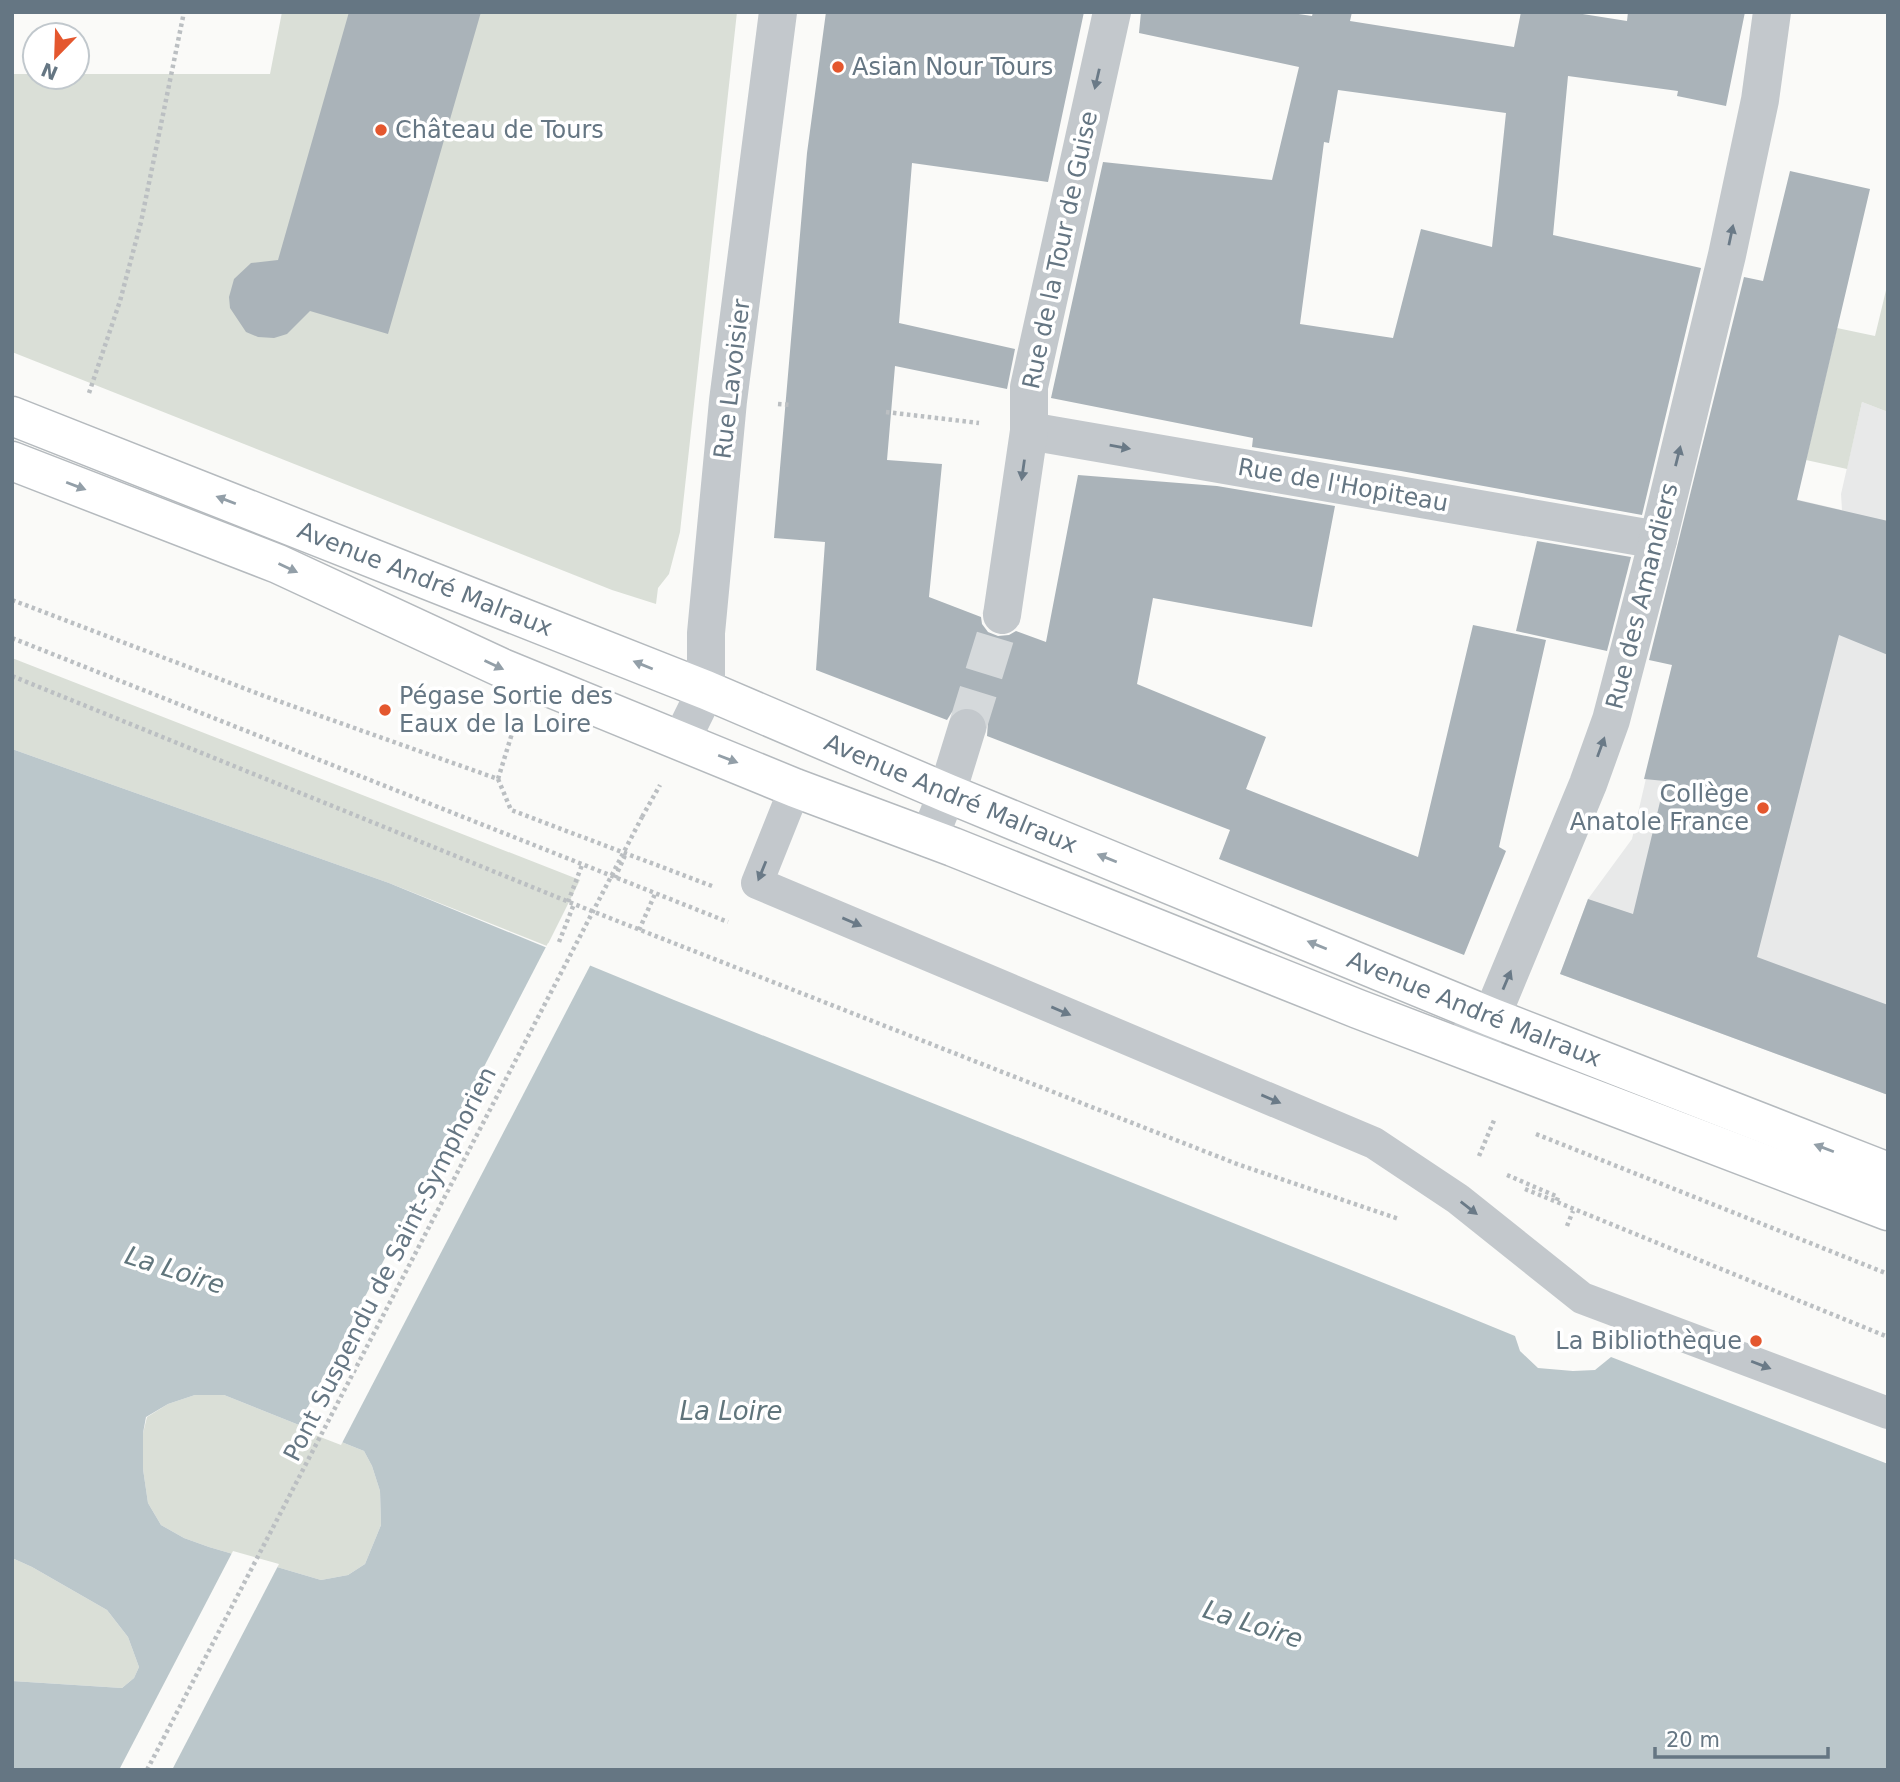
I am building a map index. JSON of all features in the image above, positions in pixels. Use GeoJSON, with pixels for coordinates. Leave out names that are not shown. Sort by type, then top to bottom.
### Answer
{"type":"FeatureCollection","features":[{"type":"Feature","properties":{"kind":"main road","name":"Avenue André Malraux"},"geometry":{"type":"LineString","coordinates":[[12,416],[706,690],[947,793],[1491,1017],[1888,1172]]}},
{"type":"Feature","properties":{"kind":"main road","name":"Avenue André Malraux"},"geometry":{"type":"LineString","coordinates":[[12,461],[278,564],[502,668],[674,758],[795,788],[929,838],[1358,1009],[1888,1211]]}},
{"type":"Feature","properties":{"kind":"street","name":"Rue Lavoisier"},"geometry":{"type":"LineString","coordinates":[[674,758],[706,690],[706,633],[728,401],[778,12]]}},
{"type":"Feature","properties":{"kind":"street","name":"Rue de la Tour de Guise"},"geometry":{"type":"LineString","coordinates":[[1002,615],[1029,431],[1029,387],[1112,12]]}},
{"type":"Feature","properties":{"kind":"street","name":"Rue des Amandiers"},"geometry":{"type":"LineString","coordinates":[[1491,1017],[1588,784],[1611,720],[1658,541],[1727,255],[1760,100],[1772,12]]}},
{"type":"Feature","properties":{"kind":"street","name":"Rue de l'Hopiteau"},"geometry":{"type":"LineString","coordinates":[[1029,431],[1658,541]]}},
{"type":"Feature","properties":{"kind":"street"},"geometry":{"type":"LineString","coordinates":[[929,838],[947,793],[967,728]]}},
{"type":"Feature","properties":{"kind":"street"},"geometry":{"type":"LineString","coordinates":[[1358,1009],[1410,1010],[1483,1037],[1491,1017]]}},
{"type":"Feature","properties":{"kind":"lane"},"geometry":{"type":"LineString","coordinates":[[795,788],[757,883],[1374,1143],[1458,1199],[1582,1298],[1888,1413]]}},
{"type":"Feature","properties":{"kind":"path"},"geometry":{"type":"LineString","coordinates":[[73,440],[120,300],[141,222],[184,12]]}},
{"type":"Feature","properties":{"kind":"path"},"geometry":{"type":"LineString","coordinates":[[886,412],[1029,431]]}},
{"type":"Feature","properties":{"kind":"path"},"geometry":{"type":"LineString","coordinates":[[12,600],[267,697],[498,779]]}},
{"type":"Feature","properties":{"kind":"path"},"geometry":{"type":"LineString","coordinates":[[12,676],[568,902],[1237,1164],[1426,1228],[1458,1199]]}},
{"type":"Feature","properties":{"kind":"path"},"geometry":{"type":"LineString","coordinates":[[517,719],[498,779],[511,810],[713,886]]}},
{"type":"Feature","properties":{"kind":"path","name":"Pont Suspendu de Saint-Symphorien"},"geometry":{"type":"LineString","coordinates":[[147,1770],[674,758]]}},
{"type":"Feature","properties":{"kind":"path"},"geometry":{"type":"LineString","coordinates":[[615,878],[626,853]]}},
{"type":"Feature","properties":{"kind":"path"},"geometry":{"type":"LineString","coordinates":[[568,902],[582,865]]}},
{"type":"Feature","properties":{"kind":"path"},"geometry":{"type":"LineString","coordinates":[[639,930],[654,894]]}},
{"type":"Feature","properties":{"kind":"path"},"geometry":{"type":"LineString","coordinates":[[559,942],[574,904]]}},
{"type":"Feature","properties":{"kind":"path"},"geometry":{"type":"LineString","coordinates":[[1477,1162],[1495,1118]]}},
{"type":"Feature","properties":{"kind":"path"},"geometry":{"type":"LineString","coordinates":[[1498,1175],[1573,1211],[1888,1337]]}},
{"type":"Feature","properties":{"kind":"path"},"geometry":{"type":"LineString","coordinates":[[1566,1227],[1573,1211]]}},
{"type":"Feature","properties":{"kind":"shaded area"},"geometry":{"type":"Polygon","coordinates":[[[282,12],[737,12],[680,532],[669,574],[658,588],[656,604],[612,590],[12,352],[12,74],[21,74],[21,91],[91,91],[91,74],[270,74],[282,12]]]}},
{"type":"Feature","properties":{"kind":"shaded area"},"geometry":{"type":"Polygon","coordinates":[[[1888,282],[1888,412],[1862,402],[1847,469],[1806,460],[1837,328],[1875,336],[1888,282]]]}},
{"type":"Feature","properties":{"kind":"shaded area","name":"Collège Anatole France"},"geometry":{"type":"Polygon","coordinates":[[[1862,402],[1888,412],[1888,1095],[1560,974],[1588,899],[1632,839],[1715,480],[1842,510],[1841,494],[1862,402]]]}},
{"type":"Feature","properties":{"kind":"shaded area"},"geometry":{"type":"Polygon","coordinates":[[[12,658],[580,880],[547,946],[389,883],[12,749],[12,658]]]}},
{"type":"Feature","properties":{"kind":"shaded area"},"geometry":{"type":"Polygon","coordinates":[[[195,1395],[224,1395],[364,1451],[380,1491],[381,1525],[365,1564],[348,1575],[321,1580],[209,1547],[184,1538],[161,1525],[148,1503],[143,1469],[143,1433],[147,1417],[168,1404],[195,1395]]]}},
{"type":"Feature","properties":{"kind":"shaded area"},"geometry":{"type":"Polygon","coordinates":[[[12,1558],[107,1610],[128,1637],[139,1667],[134,1678],[122,1688],[12,1681],[12,1558]]]}},
{"type":"Feature","properties":{"kind":"water","name":"La Loire"},"geometry":{"type":"Polygon","coordinates":[[[12,749],[389,883],[674,1000],[1449,1309],[1515,1336],[1520,1351],[1538,1368],[1595,1370],[1611,1357],[1888,1464],[1888,1770],[12,1770],[12,1681],[122,1688],[134,1678],[139,1667],[128,1637],[107,1610],[12,1558],[12,749]],[[195,1395],[168,1404],[146,1417],[143,1469],[148,1503],[161,1525],[184,1538],[209,1547],[321,1580],[348,1575],[365,1564],[381,1525],[380,1491],[364,1451],[224,1395],[195,1395]]]}},
{"type":"Feature","properties":{"kind":"pier"},"geometry":{"type":"Polygon","coordinates":[[[548,943],[592,962],[341,1445],[297,1428],[548,943]]]}},
{"type":"Feature","properties":{"kind":"pier"},"geometry":{"type":"Polygon","coordinates":[[[233,1551],[279,1564],[172,1770],[119,1770],[233,1551]]]}},
{"type":"Feature","properties":{"kind":"building","name":"Château de Tours"},"geometry":{"type":"Polygon","coordinates":[[[349,12],[481,12],[388,334],[310,311],[287,334],[274,338],[258,337],[246,332],[230,308],[229,297],[234,279],[251,263],[278,260],[349,12]]]}},
{"type":"Feature","properties":{"kind":"building"},"geometry":{"type":"Polygon","coordinates":[[[826,12],[1084,12],[1048,182],[912,163],[899,323],[1015,349],[1007,389],[895,366],[887,460],[942,464],[929,597],[981,617],[988,632],[998,636],[1016,631],[1046,642],[1078,475],[1217,486],[1335,506],[1312,627],[1153,598],[1137,684],[1266,737],[1246,789],[1418,857],[1473,625],[1546,640],[1499,847],[1506,851],[1464,955],[1219,859],[1230,830],[987,736],[988,722],[983,713],[974,707],[961,707],[952,712],[947,720],[816,670],[825,542],[774,538],[807,153],[826,12]]]}},
{"type":"Feature","properties":{"kind":"building"},"geometry":{"type":"Polygon","coordinates":[[[1141,12],[1285,12],[1312,16],[1313,12],[1352,12],[1350,21],[1514,47],[1521,12],[1570,12],[1627,21],[1628,12],[1745,12],[1726,106],[1677,96],[1678,91],[1568,76],[1553,235],[1701,268],[1642,515],[1252,447],[1253,438],[1051,398],[1103,162],[1272,180],[1299,67],[1139,33],[1141,12]],[[1338,90],[1329,143],[1324,142],[1300,324],[1393,338],[1421,229],[1492,247],[1506,113],[1338,90]]]}},
{"type":"Feature","properties":{"kind":"building","name":"Collège Anatole France"},"geometry":{"type":"Polygon","coordinates":[[[1790,171],[1870,189],[1797,500],[1888,521],[1888,655],[1839,635],[1757,957],[1888,1005],[1888,1095],[1560,974],[1588,899],[1633,914],[1665,781],[1644,779],[1672,665],[1649,660],[1744,277],[1763,281],[1790,171]]]}},
{"type":"Feature","properties":{"kind":"building"},"geometry":{"type":"Polygon","coordinates":[[[1537,541],[1631,557],[1607,651],[1516,631],[1537,541]]]}},
{"type":"Feature","properties":{"kind":"tunnel"},"geometry":{"type":"LineString","coordinates":[[967,728],[1002,615]]}},
{"type":"Feature","properties":{"kind":"place","name":"Asian Nour Tours"},"geometry":{"type":"Point","coordinates":[838,67]}},
{"type":"Feature","properties":{"kind":"place","name":"Château de Tours"},"geometry":{"type":"Point","coordinates":[381,130]}},
{"type":"Feature","properties":{"kind":"place","name":"Pégase Sortie des Eaux de la Loire"},"geometry":{"type":"Point","coordinates":[385,710]}},
{"type":"Feature","properties":{"kind":"place","name":"Collège Anatole France"},"geometry":{"type":"Point","coordinates":[1763,808]}},
{"type":"Feature","properties":{"kind":"place","name":"La Bibliothèque"},"geometry":{"type":"Point","coordinates":[1756,1341]}}]}
